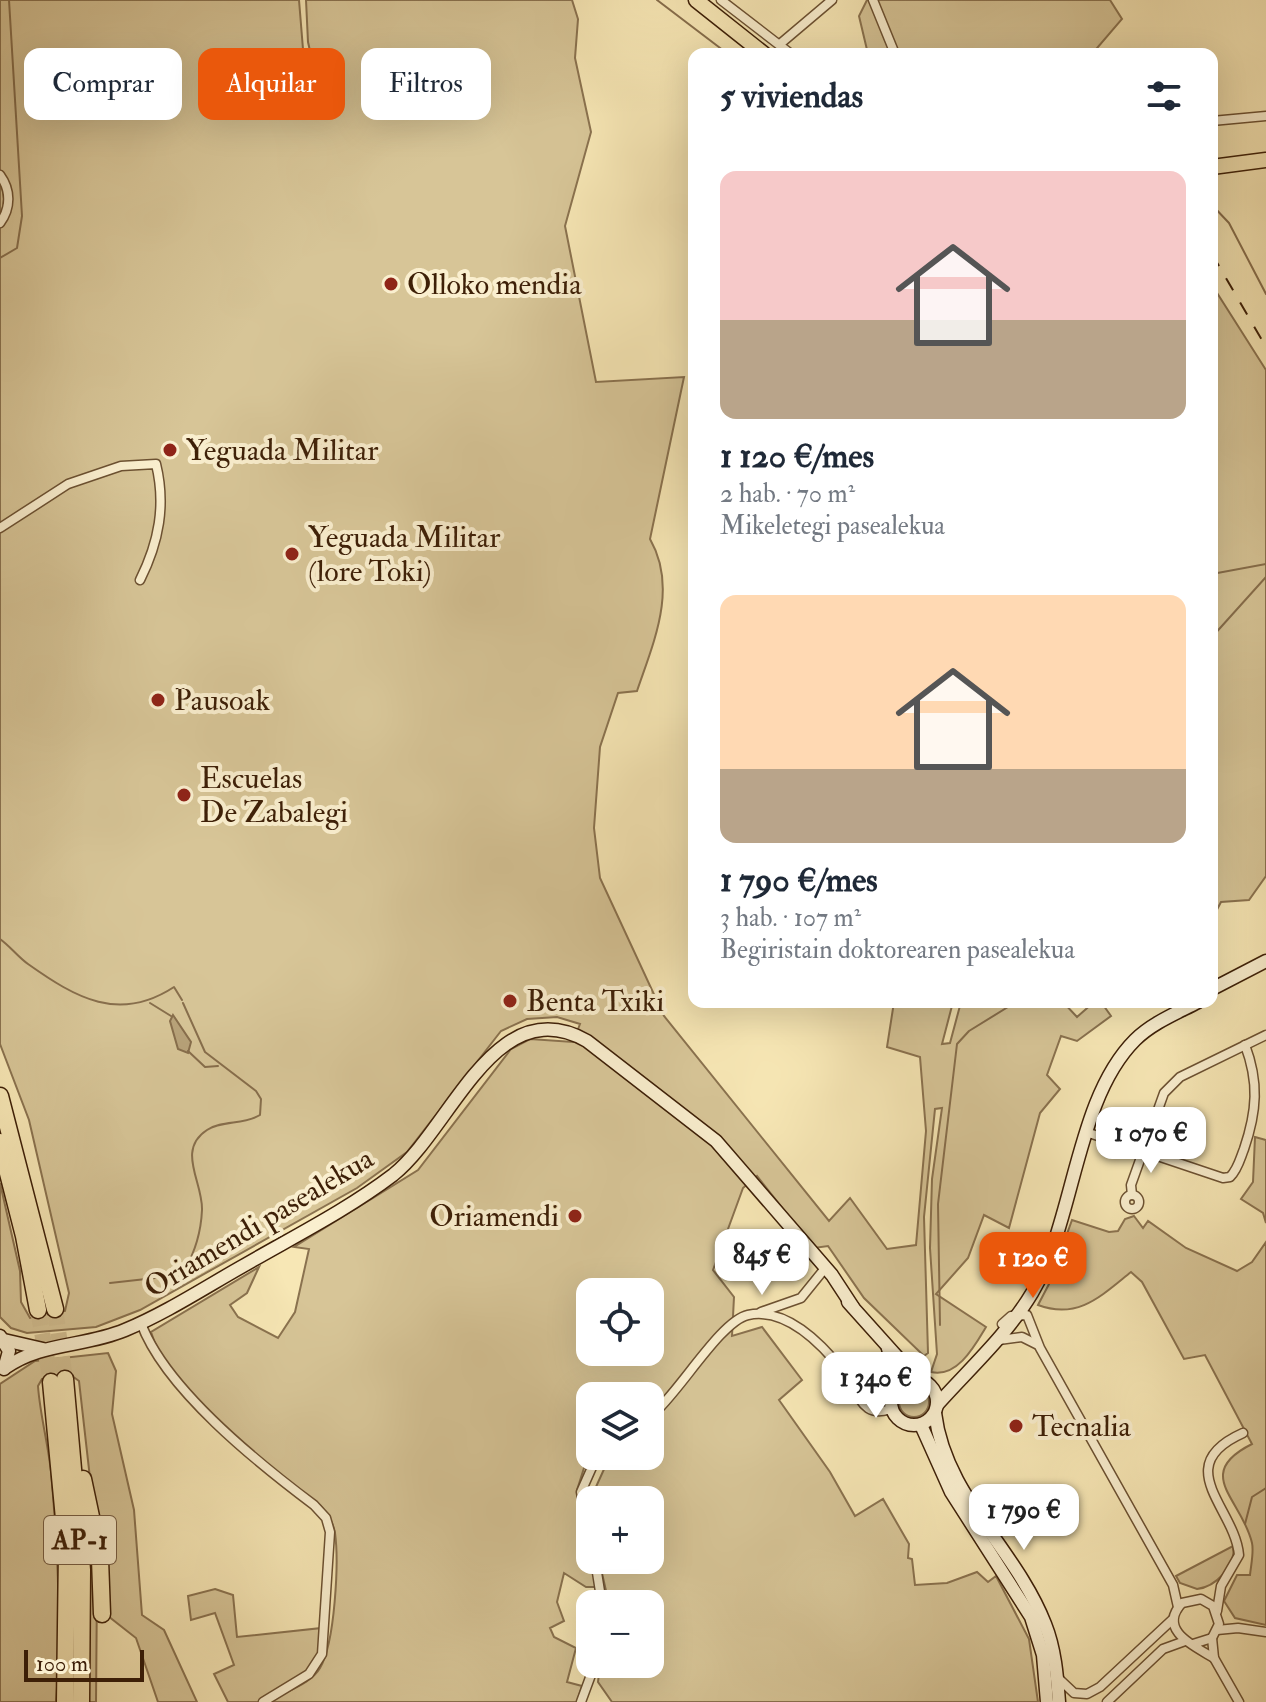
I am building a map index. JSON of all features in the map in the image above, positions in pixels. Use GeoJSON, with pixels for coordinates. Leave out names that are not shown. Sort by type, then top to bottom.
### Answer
{"type":"FeatureCollection","features":[{"type":"Feature","properties":{"kind":"highway"},"geometry":{"type":"LineString","coordinates":[[0,1096],[46,1310],[0,1142]]}},
{"type":"Feature","properties":{"kind":"highway"},"geometry":{"type":"LineString","coordinates":[[58,1381],[100,1559],[102,1614]]}},
{"type":"Feature","properties":{"kind":"highway","name":"AP-1"},"geometry":{"type":"LineString","coordinates":[[58,1381],[67,1550],[65,1702]]}},
{"type":"Feature","properties":{"kind":"highway","name":"AP-1"},"geometry":{"type":"LineString","coordinates":[[58,1381],[82,1570],[81,1702]]}},
{"type":"Feature","properties":{"kind":"main road"},"geometry":{"type":"LineString","coordinates":[[696,0],[756,48]]}},
{"type":"Feature","properties":{"kind":"main road"},"geometry":{"type":"LineString","coordinates":[[1218,167],[1261,163]]}},
{"type":"Feature","properties":{"kind":"main road"},"geometry":{"type":"LineString","coordinates":[[1218,989],[1266,961]]}},
{"type":"Feature","properties":{"kind":"main road"},"geometry":{"type":"LineString","coordinates":[[1218,989],[1266,967]]}},
{"type":"Feature","properties":{"kind":"main road"},"geometry":{"type":"LineString","coordinates":[[982,1353],[1023,1295],[1038,1266],[1094,1095],[1114,1054],[1149,1021],[1174,1008]]}},
{"type":"Feature","properties":{"kind":"main road"},"geometry":{"type":"LineString","coordinates":[[921,1425],[956,1381],[996,1341],[1032,1293],[1109,1076],[1125,1051],[1150,1028],[1187,1008]]}},
{"type":"Feature","properties":{"kind":"main road","name":"Oriamendi pasealekua"},"geometry":{"type":"LineString","coordinates":[[3,1371],[21,1357],[43,1349],[99,1340],[141,1323],[352,1204],[394,1174],[429,1138],[500,1046],[532,1030],[565,1031],[587,1041],[703,1130],[728,1154],[832,1275],[853,1307]]}},
{"type":"Feature","properties":{"kind":"main road","name":"Oriamendi pasealekua"},"geometry":{"type":"LineString","coordinates":[[795,1235],[822,1272],[886,1346],[922,1381]]}},
{"type":"Feature","properties":{"kind":"main road"},"geometry":{"type":"LineString","coordinates":[[2,1338],[9,1351],[3,1371]]}},
{"type":"Feature","properties":{"kind":"main road","name":"Oriamendi pasealekua"},"geometry":{"type":"LineString","coordinates":[[2,1338],[43,1349]]}},
{"type":"Feature","properties":{"kind":"main road"},"geometry":{"type":"LineString","coordinates":[[886,1346],[897,1370],[892,1409],[902,1422],[921,1425]]}},
{"type":"Feature","properties":{"kind":"main road"},"geometry":{"type":"LineString","coordinates":[[897,1386],[922,1381],[956,1381]]}},
{"type":"Feature","properties":{"kind":"main road"},"geometry":{"type":"LineString","coordinates":[[922,1381],[935,1393],[936,1409],[957,1482],[1027,1589],[1044,1622],[1053,1702]]}},
{"type":"Feature","properties":{"kind":"main road"},"geometry":{"type":"LineString","coordinates":[[921,1425],[951,1492],[1031,1617],[1051,1676]]}},
{"type":"Feature","properties":{"kind":"street"},"geometry":{"type":"LineString","coordinates":[[721,0],[784,48]]}},
{"type":"Feature","properties":{"kind":"street"},"geometry":{"type":"LineString","coordinates":[[780,44],[832,0]]}},
{"type":"Feature","properties":{"kind":"street"},"geometry":{"type":"LineString","coordinates":[[873,0],[893,48]]}},
{"type":"Feature","properties":{"kind":"street"},"geometry":{"type":"LineString","coordinates":[[1218,120],[1266,116]]}},
{"type":"Feature","properties":{"kind":"street"},"geometry":{"type":"LineString","coordinates":[[0,175],[8,192],[8,206],[0,223]]}},
{"type":"Feature","properties":{"kind":"street"},"geometry":{"type":"LineString","coordinates":[[0,528],[68,484],[121,466],[156,464],[163,505],[151,558],[140,580]]}},
{"type":"Feature","properties":{"kind":"street"},"geometry":{"type":"LineString","coordinates":[[1132,1195],[1131,1185],[1164,1093],[1180,1077],[1266,1035]]}},
{"type":"Feature","properties":{"kind":"street"},"geometry":{"type":"LineString","coordinates":[[1089,1133],[1223,1178],[1230,1177],[1246,1142],[1257,1101],[1253,1066],[1245,1045]]}},
{"type":"Feature","properties":{"kind":"street"},"geometry":{"type":"LineString","coordinates":[[1077,1149],[1089,1133],[1094,1095]]}},
{"type":"Feature","properties":{"kind":"street"},"geometry":{"type":"LineString","coordinates":[[664,1401],[725,1330],[742,1316],[801,1298],[822,1272]]}},
{"type":"Feature","properties":{"kind":"street"},"geometry":{"type":"LineString","coordinates":[[1032,1293],[1032,1324]]}},
{"type":"Feature","properties":{"kind":"street"},"geometry":{"type":"LineString","coordinates":[[760,1313],[776,1315],[802,1330],[844,1372],[865,1406],[875,1411],[892,1409]]}},
{"type":"Feature","properties":{"kind":"street"},"geometry":{"type":"LineString","coordinates":[[1002,1324],[1017,1314],[1027,1315],[1039,1345],[1173,1585],[1178,1607],[1173,1619],[1093,1692],[1074,1693],[1051,1676]]}},
{"type":"Feature","properties":{"kind":"street"},"geometry":{"type":"LineString","coordinates":[[141,1323],[156,1354],[205,1412],[314,1505],[329,1523],[329,1592],[320,1661],[309,1674],[263,1702]]}},
{"type":"Feature","properties":{"kind":"street"},"geometry":{"type":"LineString","coordinates":[[996,1341],[1022,1337],[1039,1345]]}},
{"type":"Feature","properties":{"kind":"street"},"geometry":{"type":"LineString","coordinates":[[1214,1658],[1221,1586],[1237,1560],[1238,1547],[1213,1492],[1208,1466],[1218,1449],[1243,1433]]}},
{"type":"Feature","properties":{"kind":"street"},"geometry":{"type":"LineString","coordinates":[[1173,1585],[1238,1628]]}},
{"type":"Feature","properties":{"kind":"street"},"geometry":{"type":"LineString","coordinates":[[1178,1607],[1221,1586]]}},
{"type":"Feature","properties":{"kind":"street"},"geometry":{"type":"LineString","coordinates":[[1173,1619],[1176,1632],[1214,1658],[1239,1702]]}},
{"type":"Feature","properties":{"kind":"street"},"geometry":{"type":"LineString","coordinates":[[1107,1702],[1163,1649],[1238,1628],[1266,1632]]}},
{"type":"Feature","properties":{"kind":"street"},"geometry":{"type":"LineString","coordinates":[[581,1702],[590,1678]]}},
{"type":"Feature","properties":{"kind":"shaded area"},"geometry":{"type":"Polygon","coordinates":[[[0,0],[299,0],[303,48],[198,48],[198,120],[345,120],[345,48],[309,48],[306,0],[572,0],[578,19],[575,58],[591,132],[565,226],[596,382],[684,377],[650,539],[662,576],[660,615],[637,691],[618,693],[600,747],[594,828],[600,878],[664,1016],[829,1221],[850,1198],[887,1249],[916,1245],[926,1131],[920,1057],[887,1047],[893,1008],[951,1008],[942,1044],[950,1043],[959,1008],[1069,1008],[1077,1017],[1087,1008],[1105,1008],[1111,1016],[1077,1041],[1061,1036],[1047,1075],[1060,1089],[1040,1113],[1009,1228],[984,1215],[968,1258],[936,1294],[986,1327],[957,1366],[940,1373],[931,1372],[937,1354],[930,1248],[932,1179],[942,1108],[935,1109],[924,1217],[928,1353],[924,1356],[864,1298],[828,1246],[814,1248],[757,1176],[743,1188],[713,1270],[734,1297],[732,1336],[762,1327],[802,1380],[779,1400],[830,1472],[855,1516],[883,1499],[909,1544],[908,1558],[912,1559],[915,1585],[947,1583],[977,1572],[988,1582],[996,1576],[1029,1639],[1038,1702],[612,1702],[598,1678],[664,1678],[664,1590],[606,1590],[602,1574],[664,1574],[664,1486],[596,1486],[604,1470],[664,1470],[664,1382],[576,1382],[576,1470],[583,1470],[576,1486],[576,1574],[595,1574],[596,1587],[586,1587],[564,1573],[557,1602],[564,1621],[550,1628],[554,1637],[576,1648],[567,1682],[582,1686],[577,1702],[269,1702],[310,1679],[325,1656],[336,1582],[333,1525],[321,1506],[250,1450],[199,1403],[161,1355],[151,1332],[259,1267],[247,1293],[230,1305],[238,1317],[278,1338],[295,1312],[309,1249],[294,1247],[418,1170],[511,1049],[530,1039],[573,1042],[580,1024],[557,1017],[527,1019],[501,1031],[407,1152],[357,1188],[140,1310],[96,1327],[27,1333],[11,1328],[0,1317],[0,1183],[20,1271],[21,1302],[30,1318],[65,1311],[69,1293],[29,1120],[0,1044],[0,0]]]}},
{"type":"Feature","properties":{"kind":"shaded area"},"geometry":{"type":"Polygon","coordinates":[[[867,0],[1110,0],[1122,19],[1097,48],[867,48],[859,16],[867,0]]]}},
{"type":"Feature","properties":{"kind":"shaded area"},"geometry":{"type":"Polygon","coordinates":[[[1218,294],[1266,370],[1266,876],[1249,900],[1221,902],[1218,908],[1218,294]]]}},
{"type":"Feature","properties":{"kind":"shaded area"},"geometry":{"type":"Polygon","coordinates":[[[173,1015],[191,1042],[188,1053],[178,1049],[170,1021],[173,1015]]]}},
{"type":"Feature","properties":{"kind":"shaded area"},"geometry":{"type":"Polygon","coordinates":[[[1255,1137],[1266,1140],[1266,1223],[1263,1213],[1241,1199],[1253,1182],[1255,1137]]]}},
{"type":"Feature","properties":{"kind":"shaded area"},"geometry":{"type":"Polygon","coordinates":[[[1134,1216],[1143,1228],[1148,1221],[1186,1248],[1237,1271],[1252,1262],[1266,1242],[1266,1625],[1235,1618],[1224,1601],[1237,1575],[1250,1575],[1253,1550],[1247,1527],[1223,1477],[1225,1466],[1234,1455],[1252,1444],[1205,1355],[1184,1359],[1142,1282],[1131,1272],[1099,1297],[1077,1307],[1065,1310],[1038,1305],[1049,1284],[1072,1220],[1109,1232],[1118,1231],[1125,1219],[1134,1216]]]}},
{"type":"Feature","properties":{"kind":"shaded area"},"geometry":{"type":"Polygon","coordinates":[[[108,1353],[116,1371],[112,1414],[134,1510],[142,1615],[164,1630],[197,1702],[158,1702],[136,1638],[108,1616],[109,1579],[90,1478],[79,1381],[68,1373],[58,1381],[53,1377],[42,1379],[38,1386],[51,1472],[57,1558],[59,1644],[56,1702],[0,1702],[0,1384],[35,1361],[108,1353]]]}},
{"type":"Feature","properties":{"kind":"shaded area"},"geometry":{"type":"Polygon","coordinates":[[[883,1356],[892,1374],[884,1404],[875,1406],[864,1396],[852,1376],[883,1356]]]}},
{"type":"Feature","properties":{"kind":"shaded area"},"geometry":{"type":"Polygon","coordinates":[[[914,1387],[925,1391],[929,1402],[925,1413],[914,1417],[903,1413],[899,1402],[903,1391],[914,1387]]]}},
{"type":"Feature","properties":{"kind":"shaded area"},"geometry":{"type":"Polygon","coordinates":[[[87,1521],[97,1584],[96,1702],[89,1702],[87,1521]]]}},
{"type":"Feature","properties":{"kind":"shaded area"},"geometry":{"type":"Polygon","coordinates":[[[1233,1546],[1232,1561],[1217,1580],[1197,1589],[1180,1583],[1176,1576],[1233,1546]]]}},
{"type":"Feature","properties":{"kind":"shaded area"},"geometry":{"type":"Polygon","coordinates":[[[215,1589],[233,1595],[237,1637],[322,1628],[319,1654],[311,1669],[258,1702],[228,1702],[214,1674],[234,1665],[215,1613],[191,1620],[188,1596],[215,1589]]]}},
{"type":"Feature","properties":{"kind":"waterway"},"geometry":{"type":"LineString","coordinates":[[0,258],[17,248],[22,216],[9,0]]}},
{"type":"Feature","properties":{"kind":"waterway"},"geometry":{"type":"LineString","coordinates":[[657,0],[720,48]]}},
{"type":"Feature","properties":{"kind":"waterway"},"geometry":{"type":"LineString","coordinates":[[1218,211],[1229,223],[1266,294]]}},
{"type":"Feature","properties":{"kind":"waterway"},"geometry":{"type":"LineString","coordinates":[[1218,573],[1266,564]]}},
{"type":"Feature","properties":{"kind":"waterway"},"geometry":{"type":"LineString","coordinates":[[1218,630],[1266,577]]}},
{"type":"Feature","properties":{"kind":"waterway"},"geometry":{"type":"LineString","coordinates":[[0,939],[24,961],[63,987],[98,1002],[116,1005],[135,1003],[154,998],[174,987],[182,1000]]}},
{"type":"Feature","properties":{"kind":"waterway"},"geometry":{"type":"LineString","coordinates":[[150,1003],[171,1016]]}},
{"type":"Feature","properties":{"kind":"waterway"},"geometry":{"type":"LineString","coordinates":[[110,1283],[155,1278],[185,1269],[197,1241],[202,1210],[193,1167],[193,1147],[198,1138],[213,1127],[260,1115],[261,1099],[256,1091],[205,1052],[183,1003]]}},
{"type":"Feature","properties":{"kind":"waterway"},"geometry":{"type":"LineString","coordinates":[[940,1325],[938,1204],[957,1044],[969,1031],[1006,1008]]}},
{"type":"Feature","properties":{"kind":"waterway"},"geometry":{"type":"LineString","coordinates":[[188,1051],[205,1067],[218,1066]]}},
{"type":"Feature","properties":{"kind":"waterway"},"geometry":{"type":"LineString","coordinates":[[1245,1524],[1252,1497],[1266,1488]]}},
{"type":"Feature","properties":{"kind":"tunnel"},"geometry":{"type":"LineString","coordinates":[[55,1309],[65,1379]]}},
{"type":"Feature","properties":{"kind":"tunnel"},"geometry":{"type":"LineString","coordinates":[[38,1310],[51,1382]]}},
{"type":"Feature","properties":{"kind":"railway"},"geometry":{"type":"LineString","coordinates":[[1218,264],[1266,347]]}},
{"type":"Feature","properties":{"kind":"place","name":"Olloko mendia"},"geometry":{"type":"Point","coordinates":[391,284]}},
{"type":"Feature","properties":{"kind":"place","name":"Yeguada Militar"},"geometry":{"type":"Point","coordinates":[170,450]}},
{"type":"Feature","properties":{"kind":"place","name":"Yeguada Militar (lore Toki)"},"geometry":{"type":"Point","coordinates":[292,554]}},
{"type":"Feature","properties":{"kind":"place","name":"Pausoak"},"geometry":{"type":"Point","coordinates":[158,700]}},
{"type":"Feature","properties":{"kind":"place","name":"Escuelas De Zabalegi"},"geometry":{"type":"Point","coordinates":[184,795]}},
{"type":"Feature","properties":{"kind":"place","name":"Benta Txiki"},"geometry":{"type":"Point","coordinates":[510,1001]}},
{"type":"Feature","properties":{"kind":"place","name":"Oriamendi"},"geometry":{"type":"Point","coordinates":[575,1216]}},
{"type":"Feature","properties":{"kind":"place","name":"Tecnalia"},"geometry":{"type":"Point","coordinates":[1016,1426]}}]}
